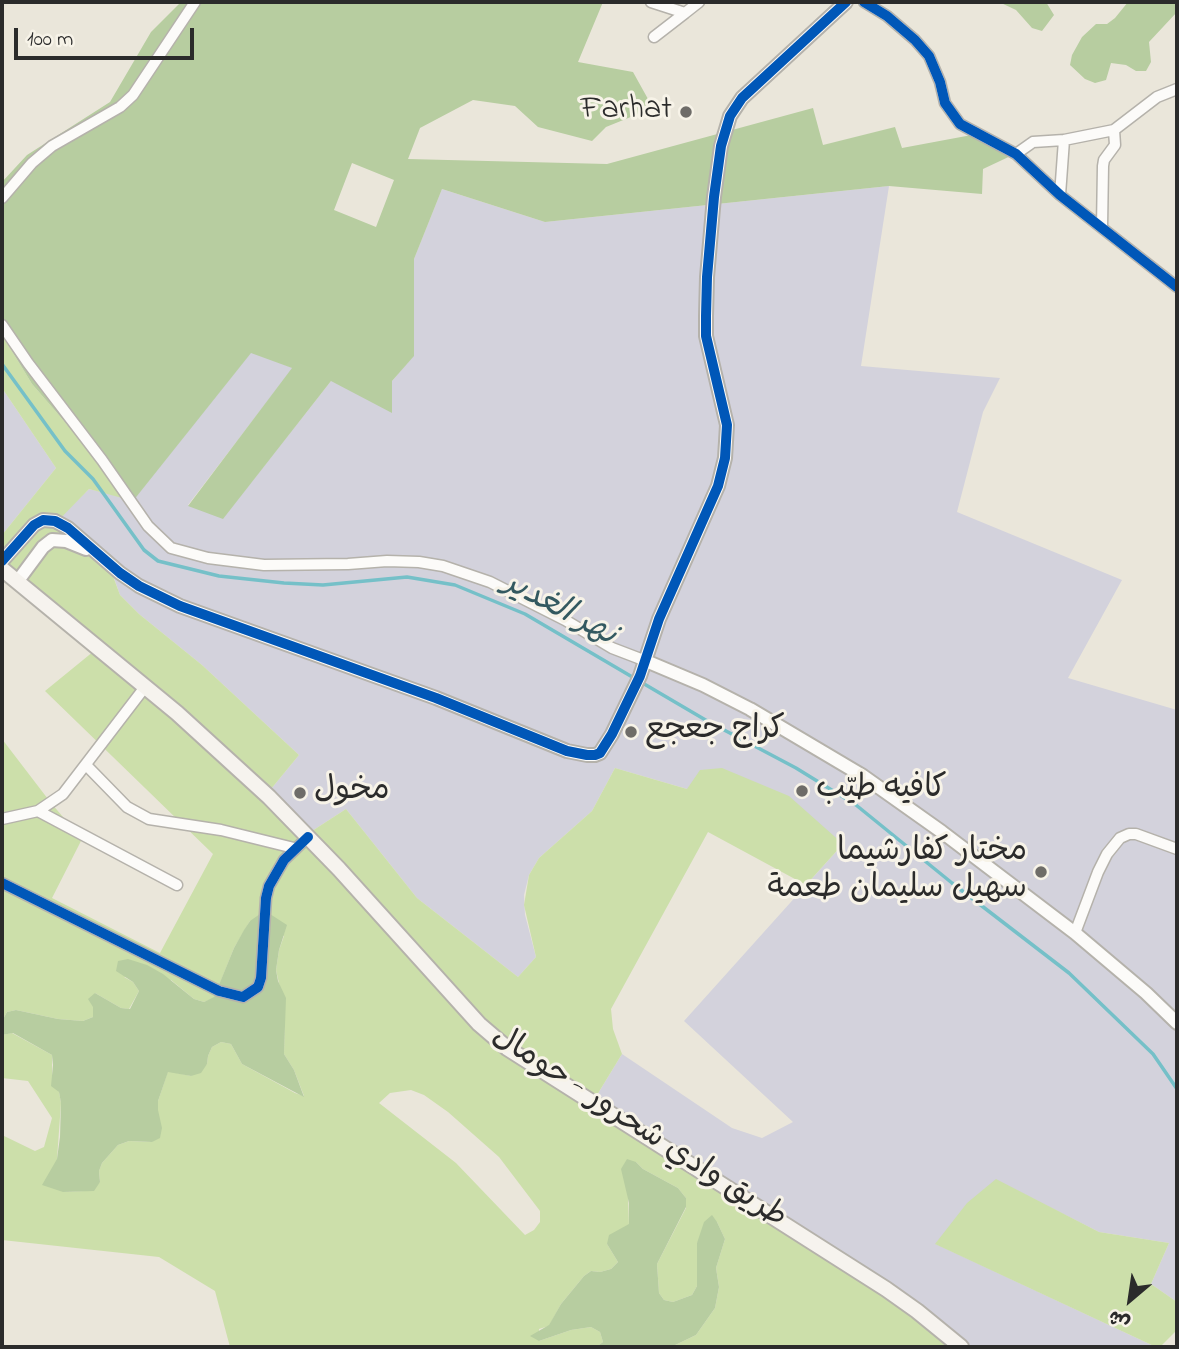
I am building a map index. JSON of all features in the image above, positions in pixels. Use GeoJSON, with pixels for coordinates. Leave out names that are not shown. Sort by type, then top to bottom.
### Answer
{"type":"FeatureCollection","features":[{"type":"Feature","properties":{"kind":"main road","name":"طريق وادي شحرور - حومال"},"geometry":{"type":"LineString","coordinates":[[2,569],[223,754],[308,837],[479,1024],[507,1048],[886,1289],[918,1311],[961,1347]]}},
{"type":"Feature","properties":{"kind":"street"},"geometry":{"type":"LineString","coordinates":[[2,198],[32,163],[52,146],[104,117],[133,95],[195,2]]}},
{"type":"Feature","properties":{"kind":"street"},"geometry":{"type":"LineString","coordinates":[[651,2],[685,13]]}},
{"type":"Feature","properties":{"kind":"street"},"geometry":{"type":"LineString","coordinates":[[654,37],[699,2]]}},
{"type":"Feature","properties":{"kind":"street"},"geometry":{"type":"LineString","coordinates":[[2,561],[34,525],[43,520],[55,521],[68,528],[139,586],[180,606],[320,655],[578,754],[595,755],[605,748],[631,697],[669,594],[718,486],[725,458],[727,425],[706,336],[706,316],[714,197],[730,116],[742,98],[846,2]]}},
{"type":"Feature","properties":{"kind":"street"},"geometry":{"type":"LineString","coordinates":[[864,2],[887,16],[915,40],[929,57],[940,82],[945,103],[960,124],[1016,154],[1060,195],[1177,287]]}},
{"type":"Feature","properties":{"kind":"street"},"geometry":{"type":"LineString","coordinates":[[1016,154],[1033,142],[1064,140],[1114,130],[1157,97],[1177,89]]}},
{"type":"Feature","properties":{"kind":"street"},"geometry":{"type":"LineString","coordinates":[[1102,227],[1103,166],[1104,160],[1115,145],[1114,130]]}},
{"type":"Feature","properties":{"kind":"street"},"geometry":{"type":"LineString","coordinates":[[1060,195],[1064,140]]}},
{"type":"Feature","properties":{"kind":"street"},"geometry":{"type":"LineString","coordinates":[[2,325],[148,526],[171,548],[208,558],[264,565],[419,562],[443,566],[490,582],[565,620],[612,648],[703,685],[750,709],[863,776],[942,832],[1074,933],[1154,999],[1177,1023]]}},
{"type":"Feature","properties":{"kind":"street"},"geometry":{"type":"LineString","coordinates":[[17,582],[43,547],[52,540],[72,542],[98,555]]}},
{"type":"Feature","properties":{"kind":"street"},"geometry":{"type":"LineString","coordinates":[[2,819],[38,811],[63,794],[145,687]]}},
{"type":"Feature","properties":{"kind":"street"},"geometry":{"type":"LineString","coordinates":[[86,765],[127,807],[149,818],[209,828],[295,848]]}},
{"type":"Feature","properties":{"kind":"street"},"geometry":{"type":"LineString","coordinates":[[38,811],[177,885]]}},
{"type":"Feature","properties":{"kind":"street"},"geometry":{"type":"LineString","coordinates":[[1074,933],[1098,872],[1107,854],[1120,838],[1136,834],[1177,849]]}},
{"type":"Feature","properties":{"kind":"street"},"geometry":{"type":"LineString","coordinates":[[2,883],[219,991],[243,997],[258,987],[261,978],[269,886],[284,860],[308,837]]}},
{"type":"Feature","properties":{"kind":"shaded area"},"geometry":{"type":"Polygon","coordinates":[[[889,186],[861,366],[1000,378],[983,412],[957,512],[1122,580],[1068,678],[1177,710],[1177,1302],[1151,1284],[1169,1243],[1099,1232],[996,1180],[936,1244],[1156,1347],[959,1347],[633,1124],[597,1095],[622,1054],[732,1128],[762,1138],[793,1122],[684,1021],[843,844],[687,789],[615,768],[592,811],[539,858],[529,875],[524,895],[525,915],[536,957],[518,977],[417,898],[346,809],[312,831],[271,789],[299,755],[202,665],[139,614],[120,595],[113,575],[52,525],[89,489],[133,500],[251,352],[293,368],[188,505],[223,518],[331,381],[392,381],[414,355],[414,259],[442,189],[545,222],[889,186]]]}},
{"type":"Feature","properties":{"kind":"shaded area"},"geometry":{"type":"Polygon","coordinates":[[[2,388],[56,468],[2,535],[2,388]]]}},
{"type":"Feature","properties":{"kind":"green space"},"geometry":{"type":"Polygon","coordinates":[[[181,2],[603,2],[578,62],[633,72],[653,108],[606,127],[592,141],[538,127],[515,106],[473,100],[420,128],[408,159],[607,164],[813,108],[823,145],[895,127],[902,148],[977,134],[1017,153],[983,169],[982,194],[889,186],[545,222],[442,189],[414,259],[414,356],[392,381],[392,413],[331,381],[223,519],[188,506],[292,368],[251,353],[133,501],[32,384],[2,335],[2,182],[27,155],[110,102],[151,32],[181,2]],[[352,163],[334,210],[376,227],[394,180],[352,163]]]}},
{"type":"Feature","properties":{"kind":"green space"},"geometry":{"type":"Polygon","coordinates":[[[999,2],[1046,2],[1054,15],[1042,31],[1032,28],[1016,10],[999,2]]]}},
{"type":"Feature","properties":{"kind":"green space"},"geometry":{"type":"Polygon","coordinates":[[[1128,2],[1177,2],[1177,12],[1149,42],[1151,62],[1146,71],[1136,71],[1126,65],[1111,63],[1106,80],[1095,83],[1085,79],[1070,65],[1072,55],[1082,37],[1096,24],[1107,24],[1115,18],[1128,2]]]}},
{"type":"Feature","properties":{"kind":"green space"},"geometry":{"type":"Polygon","coordinates":[[[2,335],[32,384],[133,501],[89,489],[53,526],[113,576],[120,595],[139,614],[202,665],[299,755],[271,789],[312,831],[346,809],[417,898],[518,977],[536,957],[524,905],[529,875],[539,858],[592,811],[615,768],[687,789],[700,770],[722,768],[789,796],[843,844],[806,885],[708,832],[611,1009],[613,1029],[622,1054],[597,1095],[633,1124],[959,1347],[671,1347],[696,1335],[715,1308],[719,1287],[716,1268],[725,1239],[717,1222],[697,1243],[697,1286],[692,1295],[673,1302],[664,1300],[659,1293],[657,1264],[686,1208],[686,1198],[678,1188],[643,1169],[636,1162],[628,1193],[629,1225],[607,1244],[618,1262],[611,1269],[591,1271],[584,1276],[561,1304],[549,1326],[539,1329],[539,1341],[571,1330],[591,1327],[600,1332],[603,1342],[596,1347],[230,1347],[215,1291],[159,1257],[2,1240],[2,1135],[35,1151],[44,1147],[52,1118],[28,1081],[2,1078],[2,1035],[12,1033],[52,1055],[52,1075],[61,1103],[57,1159],[63,1192],[84,1191],[100,1182],[99,1171],[102,1163],[118,1145],[129,1141],[152,1142],[158,1101],[168,1071],[191,1076],[207,1064],[212,1047],[221,1042],[231,1044],[242,1064],[304,1096],[294,1070],[284,1054],[285,1010],[276,970],[284,936],[250,921],[234,948],[214,998],[204,1002],[194,999],[171,980],[124,977],[133,982],[139,991],[129,1009],[121,1008],[95,993],[93,1017],[83,1021],[16,1010],[7,1012],[2,1021],[2,739],[82,839],[52,898],[160,953],[213,854],[45,691],[94,651],[2,561],[2,535],[56,468],[2,388],[2,335]],[[411,1090],[390,1093],[379,1103],[456,1163],[525,1235],[534,1230],[540,1222],[540,1211],[499,1157],[448,1112],[424,1095],[411,1090]]]}},
{"type":"Feature","properties":{"kind":"green space"},"geometry":{"type":"Polygon","coordinates":[[[260,914],[270,914],[287,925],[276,970],[286,998],[284,1054],[294,1070],[304,1097],[242,1064],[231,1044],[221,1042],[212,1047],[201,1073],[191,1076],[168,1072],[158,1101],[162,1128],[160,1138],[152,1142],[129,1141],[118,1145],[102,1163],[99,1171],[100,1182],[94,1191],[63,1192],[42,1185],[57,1159],[60,1137],[61,1103],[59,1092],[51,1086],[52,1055],[13,1033],[2,1035],[2,1021],[7,1012],[16,1010],[83,1021],[93,1017],[93,1007],[88,999],[95,993],[121,1008],[130,1009],[139,991],[133,982],[116,971],[118,961],[128,959],[163,974],[194,999],[204,1002],[214,997],[234,948],[250,921],[260,914]]]}},
{"type":"Feature","properties":{"kind":"green space"},"geometry":{"type":"Polygon","coordinates":[[[627,1159],[678,1188],[686,1198],[686,1207],[657,1264],[659,1293],[664,1300],[673,1302],[692,1295],[697,1286],[697,1243],[704,1222],[712,1215],[717,1222],[725,1239],[716,1268],[719,1287],[715,1308],[696,1335],[671,1347],[596,1347],[603,1342],[600,1332],[591,1327],[571,1330],[539,1341],[530,1336],[549,1325],[561,1304],[584,1276],[591,1271],[611,1269],[618,1262],[607,1244],[609,1235],[629,1224],[629,1203],[621,1169],[627,1159]]]}},
{"type":"Feature","properties":{"kind":"green space"},"geometry":{"type":"Polygon","coordinates":[[[996,1179],[1099,1232],[1169,1243],[1151,1284],[1177,1302],[1177,1330],[1160,1347],[1156,1347],[935,1244],[967,1203],[996,1179]]]}},
{"type":"Feature","properties":{"kind":"waterway","name":"نهر الغدير"},"geometry":{"type":"LineString","coordinates":[[2,364],[65,451],[93,479],[144,550],[158,561],[219,576],[284,583],[323,585],[407,577],[455,585],[525,614],[856,805],[1069,973],[1153,1054],[1177,1089]]}},
{"type":"Feature","properties":{"kind":"cycle path"},"geometry":{"type":"LineString","coordinates":[[2,561],[34,525],[43,520],[55,521],[68,528],[139,586],[180,606],[436,698],[567,751],[587,755],[600,753],[640,676],[659,619],[718,486],[725,458],[727,425],[706,336],[706,316],[714,197],[721,146],[730,116],[742,98],[846,2]]}},
{"type":"Feature","properties":{"kind":"cycle path"},"geometry":{"type":"LineString","coordinates":[[864,2],[887,16],[929,56],[945,103],[960,124],[1016,154],[1060,195],[1177,287]]}},
{"type":"Feature","properties":{"kind":"cycle path"},"geometry":{"type":"LineString","coordinates":[[2,883],[219,991],[243,997],[258,987],[261,978],[269,886],[284,860],[308,837]]}},
{"type":"Feature","properties":{"kind":"place","name":"Farhat"},"geometry":{"type":"Point","coordinates":[686,112]}},
{"type":"Feature","properties":{"kind":"place","name":"كراج جعجع"},"geometry":{"type":"Point","coordinates":[631,732]}},
{"type":"Feature","properties":{"kind":"place","name":"كافيه طيّب"},"geometry":{"type":"Point","coordinates":[802,791]}},
{"type":"Feature","properties":{"kind":"place","name":"مخول"},"geometry":{"type":"Point","coordinates":[300,793]}},
{"type":"Feature","properties":{"kind":"place","name":"مختار كفارشيما سهيل سليمان طعمة"},"geometry":{"type":"Point","coordinates":[1041,872]}}]}
